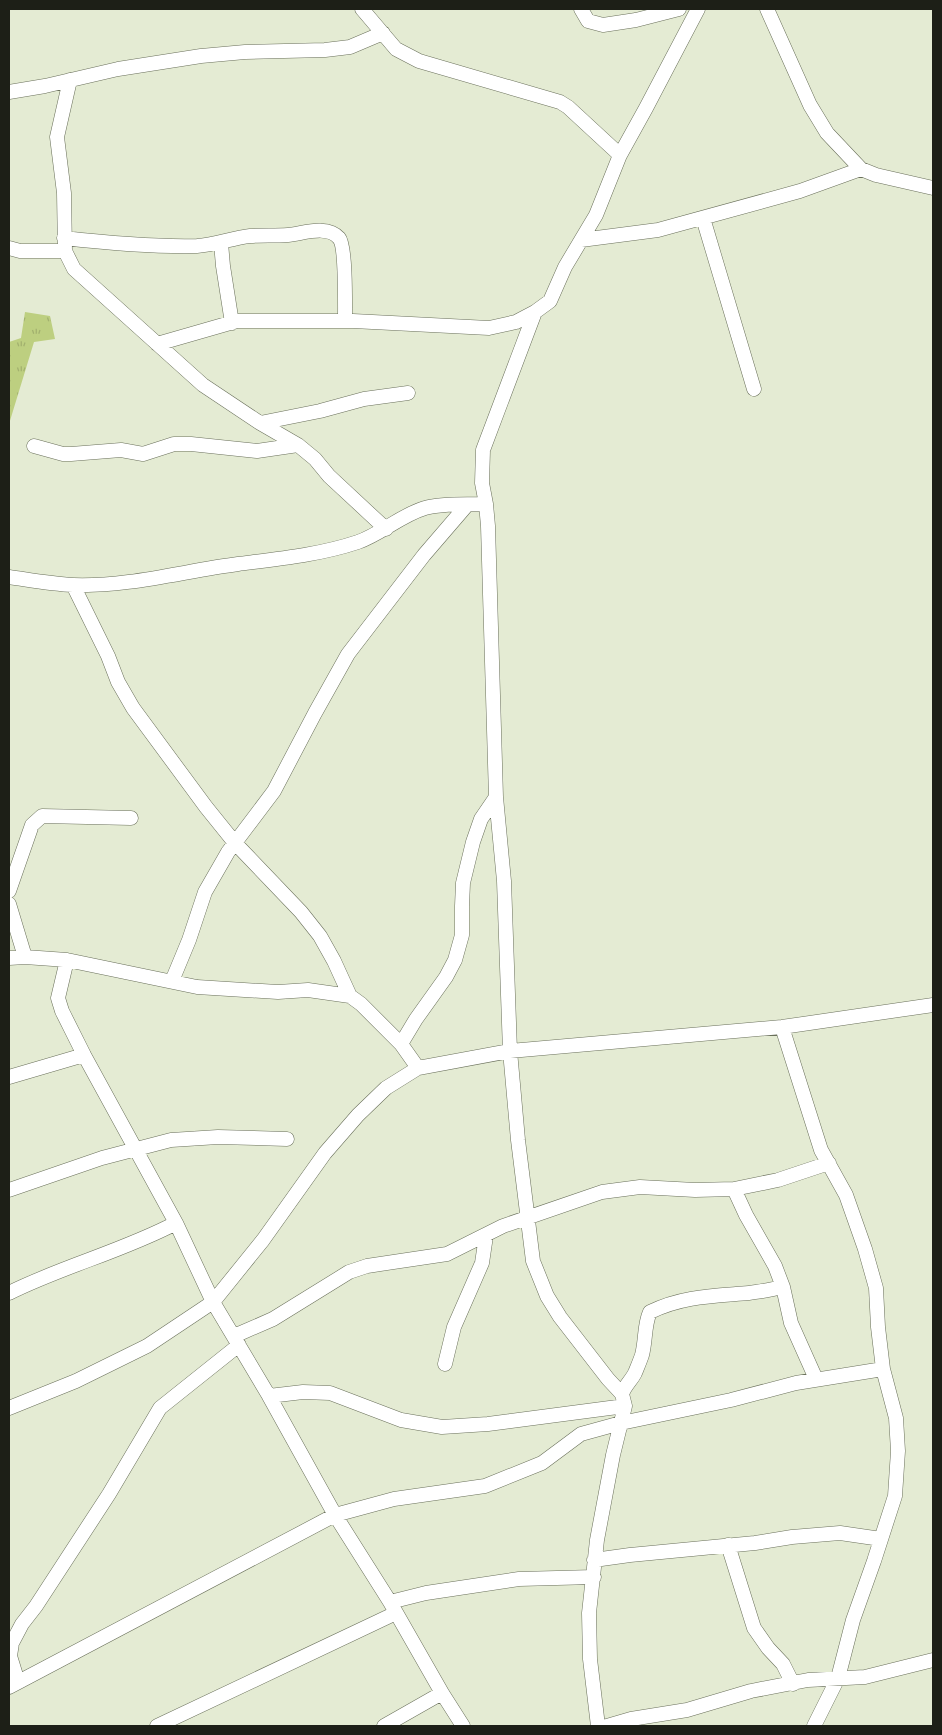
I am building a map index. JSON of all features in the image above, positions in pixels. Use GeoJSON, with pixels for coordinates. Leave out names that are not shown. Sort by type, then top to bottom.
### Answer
{"type":"FeatureCollection","features":[{"type":"Feature","properties":{"kind":"street"},"geometry":{"type":"LineString","coordinates":[[362,9],[396,49],[419,61],[560,102],[568,107],[620,155]]}},
{"type":"Feature","properties":{"kind":"street"},"geometry":{"type":"LineString","coordinates":[[581,9],[588,21],[603,25],[636,20],[679,9]]}},
{"type":"Feature","properties":{"kind":"street"},"geometry":{"type":"LineString","coordinates":[[157,344],[237,321],[345,321],[489,328],[516,322],[535,312],[550,301],[565,266],[596,215],[620,155],[698,9]]}},
{"type":"Feature","properties":{"kind":"street"},"geometry":{"type":"LineString","coordinates":[[767,9],[810,105],[827,133],[861,169],[876,175],[933,188]]}},
{"type":"Feature","properties":{"kind":"street"},"geometry":{"type":"LineString","coordinates":[[9,92],[118,69],[202,56],[244,52],[326,50],[350,47],[383,33]]}},
{"type":"Feature","properties":{"kind":"street"},"geometry":{"type":"LineString","coordinates":[[70,80],[56,137],[64,193],[64,245],[74,269],[203,385],[260,423],[298,445],[315,459],[330,476],[386,529]]}},
{"type":"Feature","properties":{"kind":"street"},"geometry":{"type":"LineString","coordinates":[[582,240],[658,230],[800,191],[861,169]]}},
{"type":"Feature","properties":{"kind":"street"},"geometry":{"type":"LineString","coordinates":[[702,218],[754,388]]}},
{"type":"Feature","properties":{"kind":"street"},"geometry":{"type":"LineString","coordinates":[[9,248],[20,251],[64,245],[103,243],[197,246],[222,243],[249,236],[288,235],[319,231],[333,233],[340,239],[343,252],[345,321]]}},
{"type":"Feature","properties":{"kind":"street"},"geometry":{"type":"LineString","coordinates":[[222,243],[222,266],[232,323]]}},
{"type":"Feature","properties":{"kind":"street"},"geometry":{"type":"LineString","coordinates":[[535,312],[483,450],[482,483],[488,526],[496,797],[504,881],[510,1051],[532,1260],[547,1296],[560,1317],[624,1400]]}},
{"type":"Feature","properties":{"kind":"street"},"geometry":{"type":"LineString","coordinates":[[260,423],[320,411],[364,399],[408,393]]}},
{"type":"Feature","properties":{"kind":"street"},"geometry":{"type":"LineString","coordinates":[[34,446],[63,454],[121,450],[144,454],[174,444],[258,451],[298,445]]}},
{"type":"Feature","properties":{"kind":"street"},"geometry":{"type":"LineString","coordinates":[[172,981],[189,940],[205,892],[235,843],[274,791],[348,654],[424,555],[467,504]]}},
{"type":"Feature","properties":{"kind":"street"},"geometry":{"type":"LineString","coordinates":[[9,577],[73,585],[106,584],[173,576],[237,564],[278,560],[317,553],[359,542],[424,508],[486,504]]}},
{"type":"Feature","properties":{"kind":"street"},"geometry":{"type":"LineString","coordinates":[[73,585],[118,682],[133,708],[235,843],[302,912],[320,936],[350,996]]}},
{"type":"Feature","properties":{"kind":"street"},"geometry":{"type":"LineString","coordinates":[[401,1044],[416,1018],[446,977],[455,960],[462,935],[463,883],[473,842],[481,819],[496,797]]}},
{"type":"Feature","properties":{"kind":"street"},"geometry":{"type":"LineString","coordinates":[[9,892],[32,825],[42,816],[132,818]]}},
{"type":"Feature","properties":{"kind":"street"},"geometry":{"type":"LineString","coordinates":[[9,904],[25,957]]}},
{"type":"Feature","properties":{"kind":"street"},"geometry":{"type":"LineString","coordinates":[[9,958],[25,957],[67,960],[197,987],[278,992],[308,990],[350,996],[361,1004],[401,1044],[418,1068]]}},
{"type":"Feature","properties":{"kind":"street"},"geometry":{"type":"LineString","coordinates":[[67,960],[58,998],[62,1011],[84,1055],[176,1223],[214,1302],[236,1341],[335,1515],[393,1607],[463,1726]]}},
{"type":"Feature","properties":{"kind":"street"},"geometry":{"type":"LineString","coordinates":[[9,1408],[76,1381],[147,1346],[214,1302],[263,1240],[324,1153],[358,1114],[386,1088],[418,1068],[510,1051],[782,1026],[933,1005]]}},
{"type":"Feature","properties":{"kind":"street"},"geometry":{"type":"LineString","coordinates":[[782,1026],[821,1150],[850,1204],[866,1250],[876,1288],[883,1369],[896,1418],[898,1451],[895,1496],[853,1620],[838,1678],[814,1726]]}},
{"type":"Feature","properties":{"kind":"street"},"geometry":{"type":"LineString","coordinates":[[9,1077],[84,1055]]}},
{"type":"Feature","properties":{"kind":"street"},"geometry":{"type":"LineString","coordinates":[[9,1190],[102,1158],[171,1140],[218,1137],[287,1139]]}},
{"type":"Feature","properties":{"kind":"street"},"geometry":{"type":"LineString","coordinates":[[829,1163],[778,1180],[734,1189],[695,1190],[640,1187],[602,1192],[503,1226],[446,1254],[367,1266],[349,1272],[236,1341],[160,1408],[109,1494],[36,1606],[22,1624],[12,1642],[10,1656],[13,1684],[335,1515],[394,1498],[485,1486],[542,1463],[581,1434],[621,1423],[731,1400],[796,1382],[883,1369]]}},
{"type":"Feature","properties":{"kind":"street"},"geometry":{"type":"LineString","coordinates":[[734,1189],[746,1215],[775,1266],[783,1287],[791,1323],[816,1379]]}},
{"type":"Feature","properties":{"kind":"street"},"geometry":{"type":"LineString","coordinates":[[9,1294],[38,1279],[152,1236],[176,1223]]}},
{"type":"Feature","properties":{"kind":"street"},"geometry":{"type":"LineString","coordinates":[[445,1364],[454,1328],[482,1263],[486,1236]]}},
{"type":"Feature","properties":{"kind":"street"},"geometry":{"type":"LineString","coordinates":[[598,1726],[590,1650],[589,1613],[594,1577],[594,1560],[613,1455],[621,1423],[625,1386],[634,1375],[642,1354],[646,1336],[646,1321],[650,1312],[675,1302],[702,1296],[783,1287]]}},
{"type":"Feature","properties":{"kind":"street"},"geometry":{"type":"LineString","coordinates":[[269,1396],[303,1392],[330,1393],[401,1420],[442,1427],[488,1424],[624,1400]]}},
{"type":"Feature","properties":{"kind":"street"},"geometry":{"type":"LineString","coordinates":[[594,1560],[840,1533],[881,1539]]}},
{"type":"Feature","properties":{"kind":"street"},"geometry":{"type":"LineString","coordinates":[[728,1545],[754,1628],[768,1648],[783,1664],[793,1684]]}},
{"type":"Feature","properties":{"kind":"street"},"geometry":{"type":"LineString","coordinates":[[157,1726],[393,1607],[434,1592],[519,1579],[594,1577]]}},
{"type":"Feature","properties":{"kind":"street"},"geometry":{"type":"LineString","coordinates":[[606,1726],[631,1719],[687,1710],[751,1691],[808,1680],[865,1677],[933,1660]]}},
{"type":"Feature","properties":{"kind":"street"},"geometry":{"type":"LineString","coordinates":[[384,1726],[442,1693]]}},
{"type":"Feature","properties":{"kind":"green space"},"geometry":{"type":"Polygon","coordinates":[[[25,312],[50,316],[55,339],[34,342],[9,424],[9,342],[21,338],[25,312]]]}}]}
